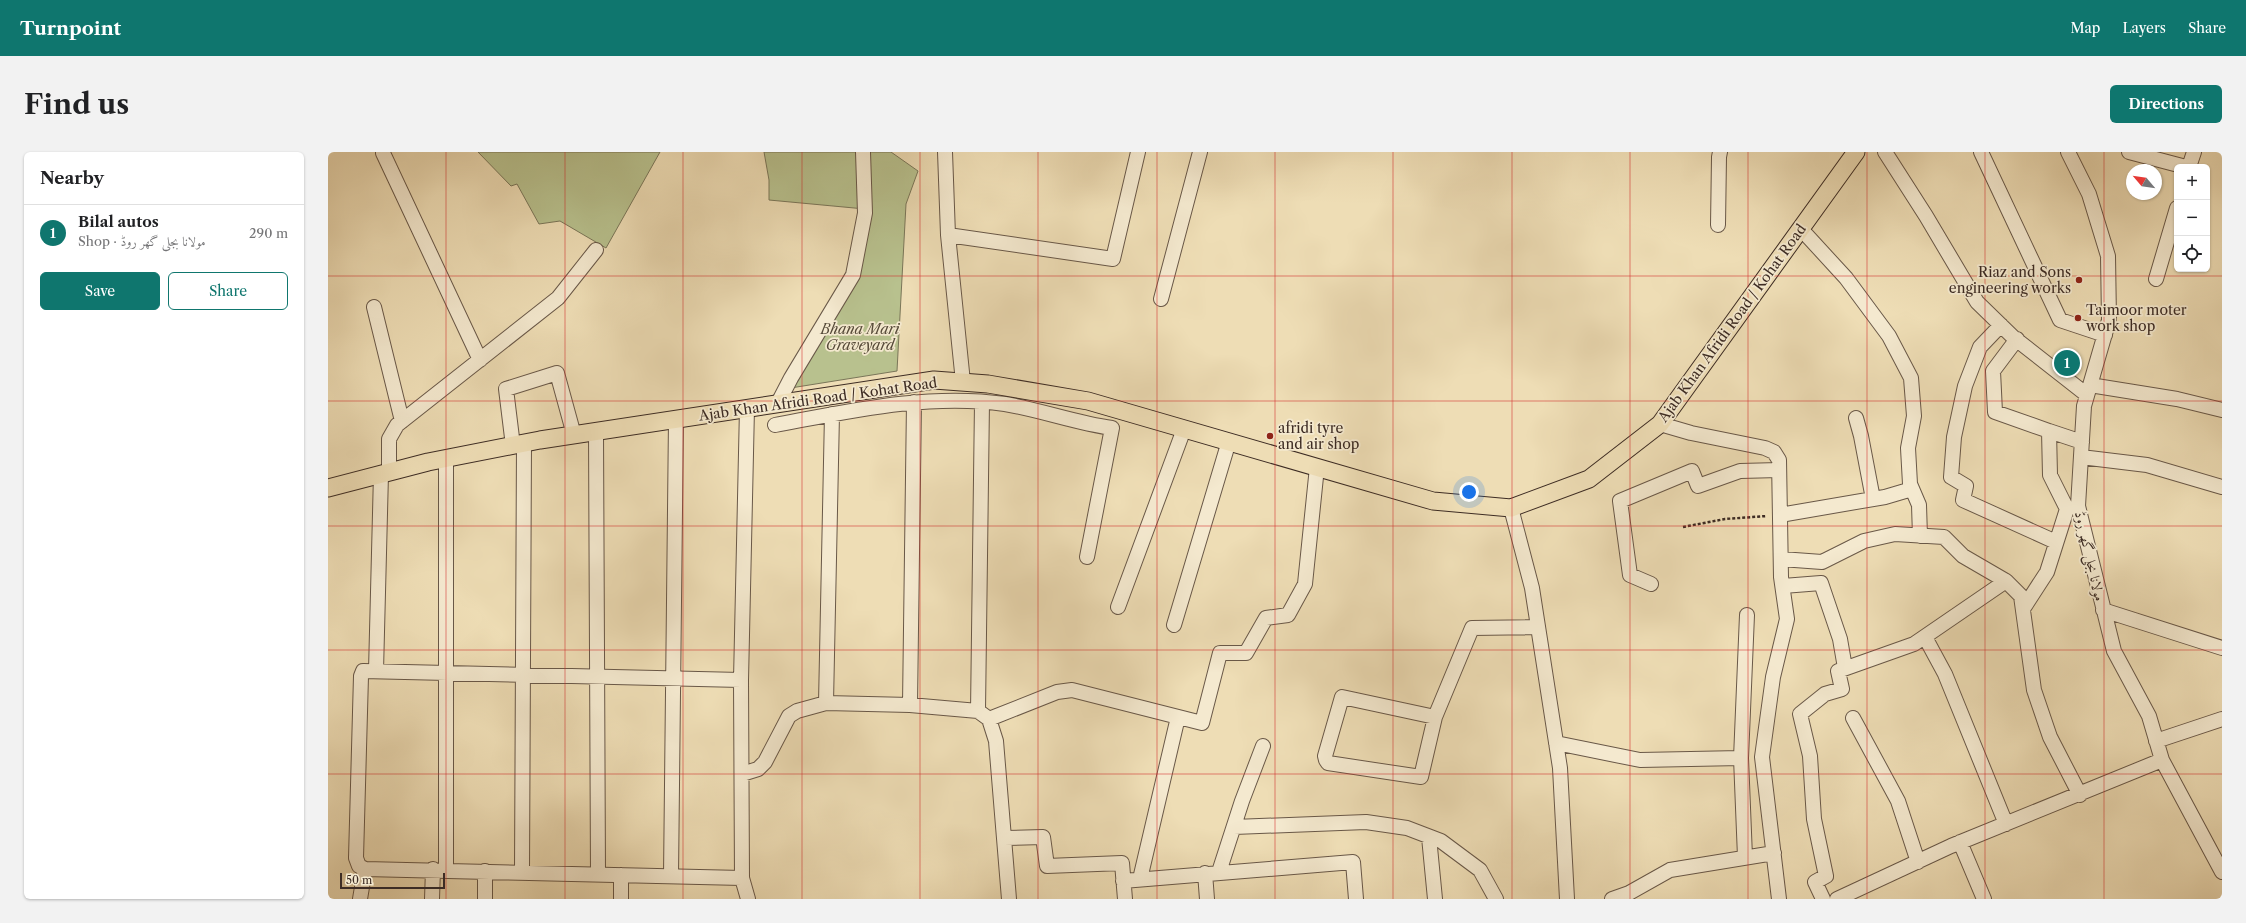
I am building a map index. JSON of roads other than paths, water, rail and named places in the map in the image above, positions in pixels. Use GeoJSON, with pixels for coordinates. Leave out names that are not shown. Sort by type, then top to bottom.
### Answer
{"type":"FeatureCollection","features":[{"type":"Feature","properties":{"kind":"main road","name":"Ajab Khan Afridi Road / Kohat Road"},"geometry":{"type":"LineString","coordinates":[[328,488],[446,458],[676,419],[777,405],[934,380],[988,384],[1088,401],[1433,501],[1511,508],[1589,479],[1660,424],[1856,152]]}},
{"type":"Feature","properties":{"kind":"street"},"geometry":{"type":"LineString","coordinates":[[777,405],[791,378],[853,275],[865,213],[864,152]]}},
{"type":"Feature","properties":{"kind":"street"},"geometry":{"type":"LineString","coordinates":[[945,152],[948,235],[963,382]]}},
{"type":"Feature","properties":{"kind":"street"},"geometry":{"type":"LineString","coordinates":[[948,235],[1112,259],[1138,152]]}},
{"type":"Feature","properties":{"kind":"street"},"geometry":{"type":"LineString","coordinates":[[1161,299],[1200,152]]}},
{"type":"Feature","properties":{"kind":"street"},"geometry":{"type":"LineString","coordinates":[[1718,225],[1718,157],[1720,152]]}},
{"type":"Feature","properties":{"kind":"street"},"geometry":{"type":"LineString","coordinates":[[1885,152],[1926,216],[1977,302],[2017,339],[2088,390],[2178,399],[2222,410]]}},
{"type":"Feature","properties":{"kind":"street"},"geometry":{"type":"LineString","coordinates":[[1981,152],[2060,320],[2105,334]]}},
{"type":"Feature","properties":{"kind":"street","name":"مولانا بجلی گھر روڈ"},"geometry":{"type":"LineString","coordinates":[[2068,152],[2089,194],[2108,256],[2109,320],[2084,406],[2078,506],[2114,651],[2149,716],[2162,760],[2222,872]]}},
{"type":"Feature","properties":{"kind":"street"},"geometry":{"type":"LineString","coordinates":[[2128,152],[2174,164]]}},
{"type":"Feature","properties":{"kind":"street"},"geometry":{"type":"LineString","coordinates":[[2191,164],[2194,152]]}},
{"type":"Feature","properties":{"kind":"street"},"geometry":{"type":"LineString","coordinates":[[383,154],[480,360]]}},
{"type":"Feature","properties":{"kind":"street"},"geometry":{"type":"LineString","coordinates":[[2156,279],[2174,218]]}},
{"type":"Feature","properties":{"kind":"street"},"geometry":{"type":"LineString","coordinates":[[1801,228],[1846,278],[1889,336],[1911,378],[1914,416],[1908,448],[1912,488],[1919,505],[1920,536]]}},
{"type":"Feature","properties":{"kind":"street"},"geometry":{"type":"LineString","coordinates":[[376,671],[384,473],[389,439],[397,425],[558,298],[596,250]]}},
{"type":"Feature","properties":{"kind":"street"},"geometry":{"type":"LineString","coordinates":[[374,307],[402,421]]}},
{"type":"Feature","properties":{"kind":"street"},"geometry":{"type":"LineString","coordinates":[[2001,325],[1980,347],[1966,386],[1954,437],[1951,477],[1966,486],[1963,500],[2056,542]]}},
{"type":"Feature","properties":{"kind":"street"},"geometry":{"type":"LineString","coordinates":[[2017,339],[1993,371],[1995,412],[2082,442]]}},
{"type":"Feature","properties":{"kind":"street"},"geometry":{"type":"LineString","coordinates":[[522,872],[523,674],[519,445],[506,389],[557,373],[574,436]]}},
{"type":"Feature","properties":{"kind":"street"},"geometry":{"type":"LineString","coordinates":[[910,705],[914,402]]}},
{"type":"Feature","properties":{"kind":"street"},"geometry":{"type":"LineString","coordinates":[[775,425],[832,414],[914,402],[982,402],[1038,410],[1090,425],[1112,428],[1087,557]]}},
{"type":"Feature","properties":{"kind":"street"},"geometry":{"type":"LineString","coordinates":[[978,710],[982,402]]}},
{"type":"Feature","properties":{"kind":"street"},"geometry":{"type":"LineString","coordinates":[[747,408],[741,680],[742,878],[748,899]]}},
{"type":"Feature","properties":{"kind":"street"},"geometry":{"type":"LineString","coordinates":[[826,703],[832,414]]}},
{"type":"Feature","properties":{"kind":"street"},"geometry":{"type":"LineString","coordinates":[[1856,418],[1873,499]]}},
{"type":"Feature","properties":{"kind":"street"},"geometry":{"type":"LineString","coordinates":[[671,876],[676,419]]}},
{"type":"Feature","properties":{"kind":"street"},"geometry":{"type":"LineString","coordinates":[[1660,424],[1691,433],[1774,452],[1778,460],[1781,559],[1787,619],[1773,677],[1762,757],[1779,899]]}},
{"type":"Feature","properties":{"kind":"street"},"geometry":{"type":"LineString","coordinates":[[1118,607],[1184,429]]}},
{"type":"Feature","properties":{"kind":"street"},"geometry":{"type":"LineString","coordinates":[[2023,609],[2047,572],[2067,509],[2050,475],[2049,431]]}},
{"type":"Feature","properties":{"kind":"street"},"geometry":{"type":"LineString","coordinates":[[596,432],[598,874]]}},
{"type":"Feature","properties":{"kind":"street"},"geometry":{"type":"LineString","coordinates":[[1174,625],[1229,441]]}},
{"type":"Feature","properties":{"kind":"street"},"geometry":{"type":"LineString","coordinates":[[2081,457],[2147,465],[2222,487]]}},
{"type":"Feature","properties":{"kind":"street"},"geometry":{"type":"LineString","coordinates":[[432,899],[439,869],[446,672],[446,458]]}},
{"type":"Feature","properties":{"kind":"street"},"geometry":{"type":"LineString","coordinates":[[989,719],[1057,692],[1072,690],[1202,723],[1220,653],[1246,653],[1266,618],[1288,615],[1305,584],[1317,467]]}},
{"type":"Feature","properties":{"kind":"street"},"geometry":{"type":"LineString","coordinates":[[1652,584],[1630,575],[1620,501],[1692,471],[1698,486],[1740,471],[1779,470]]}},
{"type":"Feature","properties":{"kind":"street"},"geometry":{"type":"LineString","coordinates":[[1780,515],[1873,499],[1912,488]]}},
{"type":"Feature","properties":{"kind":"street"},"geometry":{"type":"LineString","coordinates":[[1511,508],[1532,588],[1560,768],[1567,899]]}},
{"type":"Feature","properties":{"kind":"street"},"geometry":{"type":"LineString","coordinates":[[1781,559],[1822,562],[1864,541],[1895,534],[1944,537],[1963,556],[2006,581],[2021,596],[2034,690],[2050,736],[2080,795]]}},
{"type":"Feature","properties":{"kind":"street"},"geometry":{"type":"LineString","coordinates":[[1823,899],[1815,882],[1826,876],[1814,819],[1810,756],[1800,714],[1825,694],[1842,690],[1838,671],[1914,644],[2006,581]]}},
{"type":"Feature","properties":{"kind":"street"},"geometry":{"type":"LineString","coordinates":[[1783,586],[1822,584],[1840,639],[1845,668]]}},
{"type":"Feature","properties":{"kind":"street"},"geometry":{"type":"LineString","coordinates":[[2103,610],[2222,648]]}},
{"type":"Feature","properties":{"kind":"street"},"geometry":{"type":"LineString","coordinates":[[1745,857],[1741,758],[1747,615]]}},
{"type":"Feature","properties":{"kind":"street"},"geometry":{"type":"LineString","coordinates":[[1436,717],[1342,697],[1325,756],[1326,760],[1343,765],[1420,777],[1436,717],[1472,628],[1538,628]]}},
{"type":"Feature","properties":{"kind":"street"},"geometry":{"type":"LineString","coordinates":[[1924,637],[1945,674],[2006,824]]}},
{"type":"Feature","properties":{"kind":"street"},"geometry":{"type":"LineString","coordinates":[[741,680],[363,671],[361,676],[356,858],[359,866],[365,869],[439,869],[742,878]]}},
{"type":"Feature","properties":{"kind":"street"},"geometry":{"type":"LineString","coordinates":[[742,774],[758,769],[765,762],[789,716],[797,711],[826,703],[910,705],[978,710],[989,719],[996,740],[1009,899]]}},
{"type":"Feature","properties":{"kind":"street"},"geometry":{"type":"LineString","coordinates":[[1140,879],[1178,717]]}},
{"type":"Feature","properties":{"kind":"street"},"geometry":{"type":"LineString","coordinates":[[1852,718],[1898,801],[1918,862]]}},
{"type":"Feature","properties":{"kind":"street"},"geometry":{"type":"LineString","coordinates":[[2156,742],[2222,719]]}},
{"type":"Feature","properties":{"kind":"street"},"geometry":{"type":"LineString","coordinates":[[1556,743],[1640,760],[1741,758]]}},
{"type":"Feature","properties":{"kind":"street"},"geometry":{"type":"LineString","coordinates":[[1219,872],[1263,746]]}},
{"type":"Feature","properties":{"kind":"street"},"geometry":{"type":"LineString","coordinates":[[1837,899],[1960,842],[2080,795],[2162,760]]}},
{"type":"Feature","properties":{"kind":"street"},"geometry":{"type":"LineString","coordinates":[[1234,826],[1366,822],[1407,828],[1441,841],[1480,870],[1496,899]]}},
{"type":"Feature","properties":{"kind":"street"},"geometry":{"type":"LineString","coordinates":[[1004,838],[1043,836],[1046,866],[1122,863],[1125,899]]}},
{"type":"Feature","properties":{"kind":"street"},"geometry":{"type":"LineString","coordinates":[[1429,837],[1435,899]]}},
{"type":"Feature","properties":{"kind":"street"},"geometry":{"type":"LineString","coordinates":[[1960,842],[1984,899]]}},
{"type":"Feature","properties":{"kind":"street"},"geometry":{"type":"LineString","coordinates":[[1612,899],[1629,893],[1670,870],[1774,853]]}},
{"type":"Feature","properties":{"kind":"street"},"geometry":{"type":"LineString","coordinates":[[1123,881],[1205,873],[1353,862],[1356,899]]}},
{"type":"Feature","properties":{"kind":"street"},"geometry":{"type":"LineString","coordinates":[[360,899],[365,869]]}},
{"type":"Feature","properties":{"kind":"street"},"geometry":{"type":"LineString","coordinates":[[485,871],[485,899]]}},
{"type":"Feature","properties":{"kind":"street"},"geometry":{"type":"LineString","coordinates":[[1205,873],[1207,899]]}},
{"type":"Feature","properties":{"kind":"street"},"geometry":{"type":"LineString","coordinates":[[621,875],[621,899]]}},
{"type":"Feature","properties":{"kind":"place","name":"Riaz and Sons engineering works"},"geometry":{"type":"Point","coordinates":[2079,280]}},
{"type":"Feature","properties":{"kind":"place","name":"Taimoor moter work shop"},"geometry":{"type":"Point","coordinates":[2078,318]}},
{"type":"Feature","properties":{"kind":"place","name":"Bilal autos"},"geometry":{"type":"Point","coordinates":[2067,363]}},
{"type":"Feature","properties":{"kind":"place","name":"afridi tyre and air shop"},"geometry":{"type":"Point","coordinates":[1270,436]}},
{"type":"Feature","properties":{"kind":"park label","name":"Bhana Mari Graveyard"},"geometry":{"type":"Point","coordinates":[860,338]}}]}
